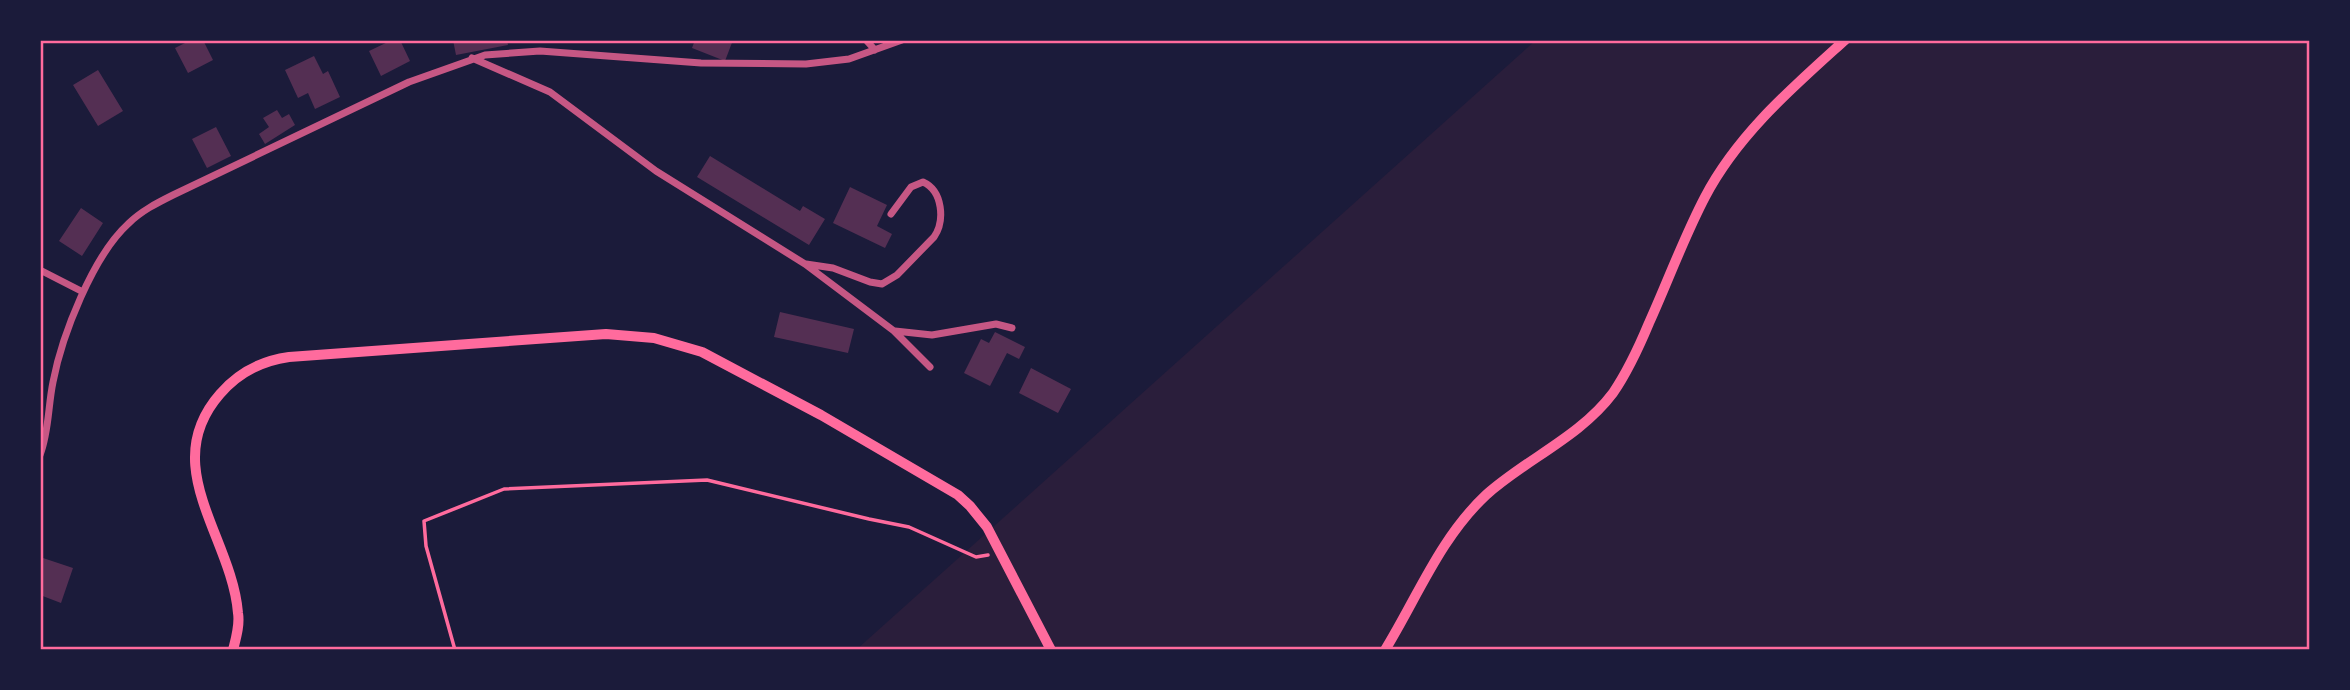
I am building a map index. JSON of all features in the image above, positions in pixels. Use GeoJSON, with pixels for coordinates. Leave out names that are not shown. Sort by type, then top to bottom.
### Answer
{"type":"FeatureCollection","features":[{"type":"Feature","properties":{"kind":"main road"},"geometry":{"type":"LineString","coordinates":[[1385,650],[1437,557],[1469,512],[1494,488],[1590,418],[1614,391],[1631,362],[1698,212],[1722,168],[1760,121],[1845,40]]}},
{"type":"Feature","properties":{"kind":"main road"},"geometry":{"type":"LineString","coordinates":[[233,650],[238,627],[236,601],[230,575],[199,491],[194,463],[197,438],[207,411],[227,386],[251,368],[289,357],[589,334],[638,335],[669,341],[720,360],[953,491],[975,511],[987,527],[1051,650]]}},
{"type":"Feature","properties":{"kind":"street"},"geometry":{"type":"LineString","coordinates":[[866,40],[875,50]]}},
{"type":"Feature","properties":{"kind":"street"},"geometry":{"type":"LineString","coordinates":[[40,455],[60,352],[83,292],[113,242],[129,222],[145,210],[397,87],[471,58],[502,52],[540,51],[701,63],[806,64],[837,61],[902,40]]}},
{"type":"Feature","properties":{"kind":"street"},"geometry":{"type":"LineString","coordinates":[[471,58],[550,92],[656,171],[806,264],[894,331],[930,367]]}},
{"type":"Feature","properties":{"kind":"street"},"geometry":{"type":"LineString","coordinates":[[806,264],[832,268],[876,284],[888,282],[934,237],[941,220],[934,192],[923,182],[911,187],[891,214]]}},
{"type":"Feature","properties":{"kind":"street"},"geometry":{"type":"LineString","coordinates":[[40,270],[83,292]]}},
{"type":"Feature","properties":{"kind":"street"},"geometry":{"type":"LineString","coordinates":[[894,331],[932,335],[996,324],[1012,328]]}},
{"type":"Feature","properties":{"kind":"path"},"geometry":{"type":"LineString","coordinates":[[455,650],[426,546],[424,521],[504,489],[707,480],[908,527],[976,557],[1001,554]]}},
{"type":"Feature","properties":{"kind":"shaded area"},"geometry":{"type":"Polygon","coordinates":[[[1536,40],[2310,40],[2310,650],[856,650],[1536,40]]]}},
{"type":"Feature","properties":{"kind":"building"},"geometry":{"type":"Polygon","coordinates":[[[191,40],[203,40],[213,60],[188,73],[175,48],[191,40]]]}},
{"type":"Feature","properties":{"kind":"building"},"geometry":{"type":"Polygon","coordinates":[[[392,40],[400,40],[410,61],[381,76],[369,51],[392,40]]]}},
{"type":"Feature","properties":{"kind":"building"},"geometry":{"type":"Polygon","coordinates":[[[453,40],[507,40],[508,45],[456,55],[453,40]]]}},
{"type":"Feature","properties":{"kind":"building"},"geometry":{"type":"Polygon","coordinates":[[[695,40],[733,40],[725,61],[692,48],[695,40]]]}},
{"type":"Feature","properties":{"kind":"building"},"geometry":{"type":"Polygon","coordinates":[[[314,56],[323,74],[328,71],[340,97],[315,109],[308,93],[298,98],[285,70],[314,56]]]}},
{"type":"Feature","properties":{"kind":"building"},"geometry":{"type":"Polygon","coordinates":[[[98,70],[123,111],[98,126],[73,85],[98,70]]]}},
{"type":"Feature","properties":{"kind":"building"},"geometry":{"type":"Polygon","coordinates":[[[277,110],[282,118],[289,114],[295,125],[265,144],[259,134],[269,127],[263,118],[277,110]]]}},
{"type":"Feature","properties":{"kind":"building"},"geometry":{"type":"Polygon","coordinates":[[[216,127],[231,156],[207,168],[192,139],[216,127]]]}},
{"type":"Feature","properties":{"kind":"building"},"geometry":{"type":"Polygon","coordinates":[[[710,156],[800,211],[803,206],[825,219],[809,245],[697,177],[710,156]]]}},
{"type":"Feature","properties":{"kind":"building"},"geometry":{"type":"Polygon","coordinates":[[[850,187],[887,205],[877,226],[892,234],[885,248],[833,223],[850,187]]]}},
{"type":"Feature","properties":{"kind":"building"},"geometry":{"type":"Polygon","coordinates":[[[81,208],[103,223],[82,256],[59,241],[81,208]]]}},
{"type":"Feature","properties":{"kind":"building"},"geometry":{"type":"Polygon","coordinates":[[[780,312],[854,329],[848,353],[774,337],[780,312]]]}},
{"type":"Feature","properties":{"kind":"building"},"geometry":{"type":"Polygon","coordinates":[[[995,332],[1025,347],[1019,359],[1007,353],[990,386],[964,373],[981,339],[989,343],[995,332]]]}},
{"type":"Feature","properties":{"kind":"building"},"geometry":{"type":"Polygon","coordinates":[[[1031,368],[1071,389],[1058,413],[1019,393],[1031,368]]]}},
{"type":"Feature","properties":{"kind":"building"},"geometry":{"type":"Polygon","coordinates":[[[40,386],[43,406],[40,407],[40,386]]]}},
{"type":"Feature","properties":{"kind":"building"},"geometry":{"type":"Polygon","coordinates":[[[40,557],[73,568],[61,603],[40,595],[40,557]]]}}]}
